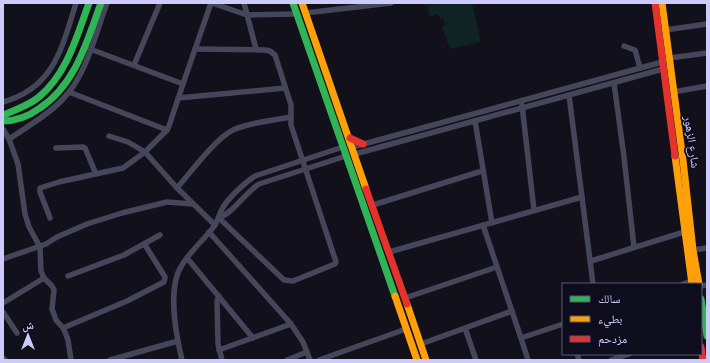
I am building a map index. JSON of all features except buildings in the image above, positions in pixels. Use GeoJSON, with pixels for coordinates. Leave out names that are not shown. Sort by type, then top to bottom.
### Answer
{"type":"FeatureCollection","features":[{"type":"Feature","properties":{"kind":"main road"},"geometry":{"type":"LineString","coordinates":[[3,115],[29,104],[41,95],[62,72],[69,59],[89,3]]}},
{"type":"Feature","properties":{"kind":"main road"},"geometry":{"type":"LineString","coordinates":[[3,121],[22,119],[52,101],[70,78],[79,62],[92,35],[101,3]]}},
{"type":"Feature","properties":{"kind":"main road"},"geometry":{"type":"LineString","coordinates":[[294,3],[297,14],[350,138],[426,360]]}},
{"type":"Feature","properties":{"kind":"main road"},"geometry":{"type":"LineString","coordinates":[[302,3],[326,83],[343,148],[417,360]]}},
{"type":"Feature","properties":{"kind":"main road","name":"شارع الزهور"},"geometry":{"type":"LineString","coordinates":[[655,3],[673,92],[683,160],[693,250],[694,283]]}},
{"type":"Feature","properties":{"kind":"main road","name":"شارع الزهور"},"geometry":{"type":"LineString","coordinates":[[662,3],[666,60],[663,69],[684,232],[694,283]]}},
{"type":"Feature","properties":{"kind":"main road"},"geometry":{"type":"LineString","coordinates":[[79,30],[92,35]]}},
{"type":"Feature","properties":{"kind":"main road"},"geometry":{"type":"LineString","coordinates":[[350,138],[363,144]]}},
{"type":"Feature","properties":{"kind":"main road"},"geometry":{"type":"LineString","coordinates":[[675,160],[683,160]]}},
{"type":"Feature","properties":{"kind":"main road"},"geometry":{"type":"LineString","coordinates":[[702,305],[707,336]]}},
{"type":"Feature","properties":{"kind":"street"},"geometry":{"type":"LineString","coordinates":[[3,102],[19,96],[36,86],[50,71],[60,53],[76,3]]}},
{"type":"Feature","properties":{"kind":"street"},"geometry":{"type":"LineString","coordinates":[[9,139],[53,108],[69,92],[82,72],[90,49],[92,35],[107,3]]}},
{"type":"Feature","properties":{"kind":"street"},"geometry":{"type":"LineString","coordinates":[[134,65],[160,3]]}},
{"type":"Feature","properties":{"kind":"street"},"geometry":{"type":"LineString","coordinates":[[50,218],[40,192],[40,188],[59,182],[123,168],[145,152],[169,126],[211,3],[247,15],[297,14]]}},
{"type":"Feature","properties":{"kind":"street"},"geometry":{"type":"LineString","coordinates":[[244,3],[256,49]]}},
{"type":"Feature","properties":{"kind":"street"},"geometry":{"type":"LineString","coordinates":[[306,13],[391,3]]}},
{"type":"Feature","properties":{"kind":"street"},"geometry":{"type":"LineString","coordinates":[[665,30],[707,24]]}},
{"type":"Feature","properties":{"kind":"street"},"geometry":{"type":"LineString","coordinates":[[624,46],[635,50],[640,68]]}},
{"type":"Feature","properties":{"kind":"street"},"geometry":{"type":"LineString","coordinates":[[90,49],[183,84]]}},
{"type":"Feature","properties":{"kind":"street"},"geometry":{"type":"LineString","coordinates":[[195,49],[256,49],[268,50],[275,55],[291,108],[291,125],[304,169],[336,262],[334,266],[293,280],[284,280],[219,218]]}},
{"type":"Feature","properties":{"kind":"street"},"geometry":{"type":"LineString","coordinates":[[354,150],[363,144],[666,60],[707,53]]}},
{"type":"Feature","properties":{"kind":"street"},"geometry":{"type":"LineString","coordinates":[[354,150],[475,121],[663,69]]}},
{"type":"Feature","properties":{"kind":"street"},"geometry":{"type":"LineString","coordinates":[[614,83],[634,247]]}},
{"type":"Feature","properties":{"kind":"street"},"geometry":{"type":"LineString","coordinates":[[673,92],[707,86]]}},
{"type":"Feature","properties":{"kind":"street"},"geometry":{"type":"LineString","coordinates":[[178,98],[286,88]]}},
{"type":"Feature","properties":{"kind":"street"},"geometry":{"type":"LineString","coordinates":[[69,92],[166,130]]}},
{"type":"Feature","properties":{"kind":"street"},"geometry":{"type":"LineString","coordinates":[[569,95],[593,283]]}},
{"type":"Feature","properties":{"kind":"street"},"geometry":{"type":"LineString","coordinates":[[522,101],[534,210]]}},
{"type":"Feature","properties":{"kind":"street"},"geometry":{"type":"LineString","coordinates":[[177,188],[219,140],[228,132],[246,126],[290,117]]}},
{"type":"Feature","properties":{"kind":"street"},"geometry":{"type":"LineString","coordinates":[[475,121],[482,171],[492,223]]}},
{"type":"Feature","properties":{"kind":"street"},"geometry":{"type":"LineString","coordinates":[[3,129],[9,139],[19,168],[26,221],[40,246],[40,267],[44,278],[54,290],[52,309],[56,320],[64,328],[68,340],[71,360]]}},
{"type":"Feature","properties":{"kind":"street"},"geometry":{"type":"LineString","coordinates":[[109,136],[128,142],[145,152],[177,188],[214,225]]}},
{"type":"Feature","properties":{"kind":"street"},"geometry":{"type":"LineString","coordinates":[[56,148],[85,148],[96,174]]}},
{"type":"Feature","properties":{"kind":"street"},"geometry":{"type":"LineString","coordinates":[[182,360],[174,306],[175,282],[179,269],[209,232],[219,218],[222,209],[238,190],[249,180],[262,173],[343,148]]}},
{"type":"Feature","properties":{"kind":"street"},"geometry":{"type":"LineString","coordinates":[[219,218],[226,214],[249,191],[259,184],[346,156]]}},
{"type":"Feature","properties":{"kind":"street"},"geometry":{"type":"LineString","coordinates":[[373,205],[482,171]]}},
{"type":"Feature","properties":{"kind":"street"},"geometry":{"type":"LineString","coordinates":[[389,252],[582,197]]}},
{"type":"Feature","properties":{"kind":"street"},"geometry":{"type":"LineString","coordinates":[[3,259],[40,246],[72,230],[122,213],[167,202],[193,204]]}},
{"type":"Feature","properties":{"kind":"street"},"geometry":{"type":"LineString","coordinates":[[483,225],[528,360]]}},
{"type":"Feature","properties":{"kind":"street"},"geometry":{"type":"LineString","coordinates":[[209,232],[291,324],[300,338],[310,360]]}},
{"type":"Feature","properties":{"kind":"street"},"geometry":{"type":"LineString","coordinates":[[591,261],[684,232]]}},
{"type":"Feature","properties":{"kind":"street"},"geometry":{"type":"LineString","coordinates":[[68,276],[145,245],[160,235]]}},
{"type":"Feature","properties":{"kind":"street"},"geometry":{"type":"LineString","coordinates":[[64,328],[127,301],[165,281],[166,277],[145,245]]}},
{"type":"Feature","properties":{"kind":"street"},"geometry":{"type":"LineString","coordinates":[[693,250],[707,248]]}},
{"type":"Feature","properties":{"kind":"street"},"geometry":{"type":"LineString","coordinates":[[187,258],[253,338]]}},
{"type":"Feature","properties":{"kind":"street"},"geometry":{"type":"LineString","coordinates":[[405,298],[497,267]]}},
{"type":"Feature","properties":{"kind":"street"},"geometry":{"type":"LineString","coordinates":[[3,303],[44,278]]}},
{"type":"Feature","properties":{"kind":"street"},"geometry":{"type":"LineString","coordinates":[[219,296],[217,301],[219,350],[222,360]]}},
{"type":"Feature","properties":{"kind":"street"},"geometry":{"type":"LineString","coordinates":[[3,312],[17,332]]}},
{"type":"Feature","properties":{"kind":"street"},"geometry":{"type":"LineString","coordinates":[[421,344],[512,312]]}},
{"type":"Feature","properties":{"kind":"street"},"geometry":{"type":"LineString","coordinates":[[219,350],[291,324]]}},
{"type":"Feature","properties":{"kind":"street"},"geometry":{"type":"LineString","coordinates":[[521,338],[562,324]]}},
{"type":"Feature","properties":{"kind":"street"},"geometry":{"type":"LineString","coordinates":[[465,328],[476,360]]}},
{"type":"Feature","properties":{"kind":"street"},"geometry":{"type":"LineString","coordinates":[[319,360],[406,329]]}},
{"type":"Feature","properties":{"kind":"street"},"geometry":{"type":"LineString","coordinates":[[110,360],[178,341]]}},
{"type":"Feature","properties":{"kind":"street"},"geometry":{"type":"LineString","coordinates":[[287,360],[307,352]]}},
{"type":"Feature","properties":{"kind":"street"},"geometry":{"type":"LineString","coordinates":[[611,360],[626,355]]}},
{"type":"Feature","properties":{"kind":"green space"},"geometry":{"type":"Polygon","coordinates":[[[472,3],[481,42],[450,49],[442,28],[445,24],[443,19],[440,19],[438,14],[430,17],[427,5],[472,3]]]}},
{"type":"Feature","properties":{"kind":"traffic: fast"},"geometry":{"type":"LineString","coordinates":[[3,115],[30,103],[49,88],[64,66],[70,54],[89,3]]}},
{"type":"Feature","properties":{"kind":"traffic: fast"},"geometry":{"type":"LineString","coordinates":[[3,121],[23,118],[32,113],[52,98],[63,87],[79,61],[101,3]]}},
{"type":"Feature","properties":{"kind":"traffic: fast"},"geometry":{"type":"LineString","coordinates":[[293,3],[395,296]]}},
{"type":"Feature","properties":{"kind":"traffic: fast"},"geometry":{"type":"LineString","coordinates":[[702,305],[707,336]]}},
{"type":"Feature","properties":{"kind":"traffic: slow"},"geometry":{"type":"LineString","coordinates":[[302,3],[366,189]]}},
{"type":"Feature","properties":{"kind":"traffic: slow"},"geometry":{"type":"LineString","coordinates":[[662,3],[683,160],[693,250],[699,283]]}},
{"type":"Feature","properties":{"kind":"traffic: slow"},"geometry":{"type":"LineString","coordinates":[[675,156],[692,283]]}},
{"type":"Feature","properties":{"kind":"traffic: slow"},"geometry":{"type":"LineString","coordinates":[[395,296],[417,360]]}},
{"type":"Feature","properties":{"kind":"traffic: slow"},"geometry":{"type":"LineString","coordinates":[[407,304],[426,360]]}},
{"type":"Feature","properties":{"kind":"traffic: jam"},"geometry":{"type":"LineString","coordinates":[[655,3],[675,156]]}},
{"type":"Feature","properties":{"kind":"traffic: jam"},"geometry":{"type":"LineString","coordinates":[[350,138],[363,144]]}},
{"type":"Feature","properties":{"kind":"traffic: jam"},"geometry":{"type":"LineString","coordinates":[[366,189],[407,304]]}},
{"type":"Feature","properties":{"kind":"traffic: jam"},"geometry":{"type":"LineString","coordinates":[[702,354],[703,360]]}}]}
